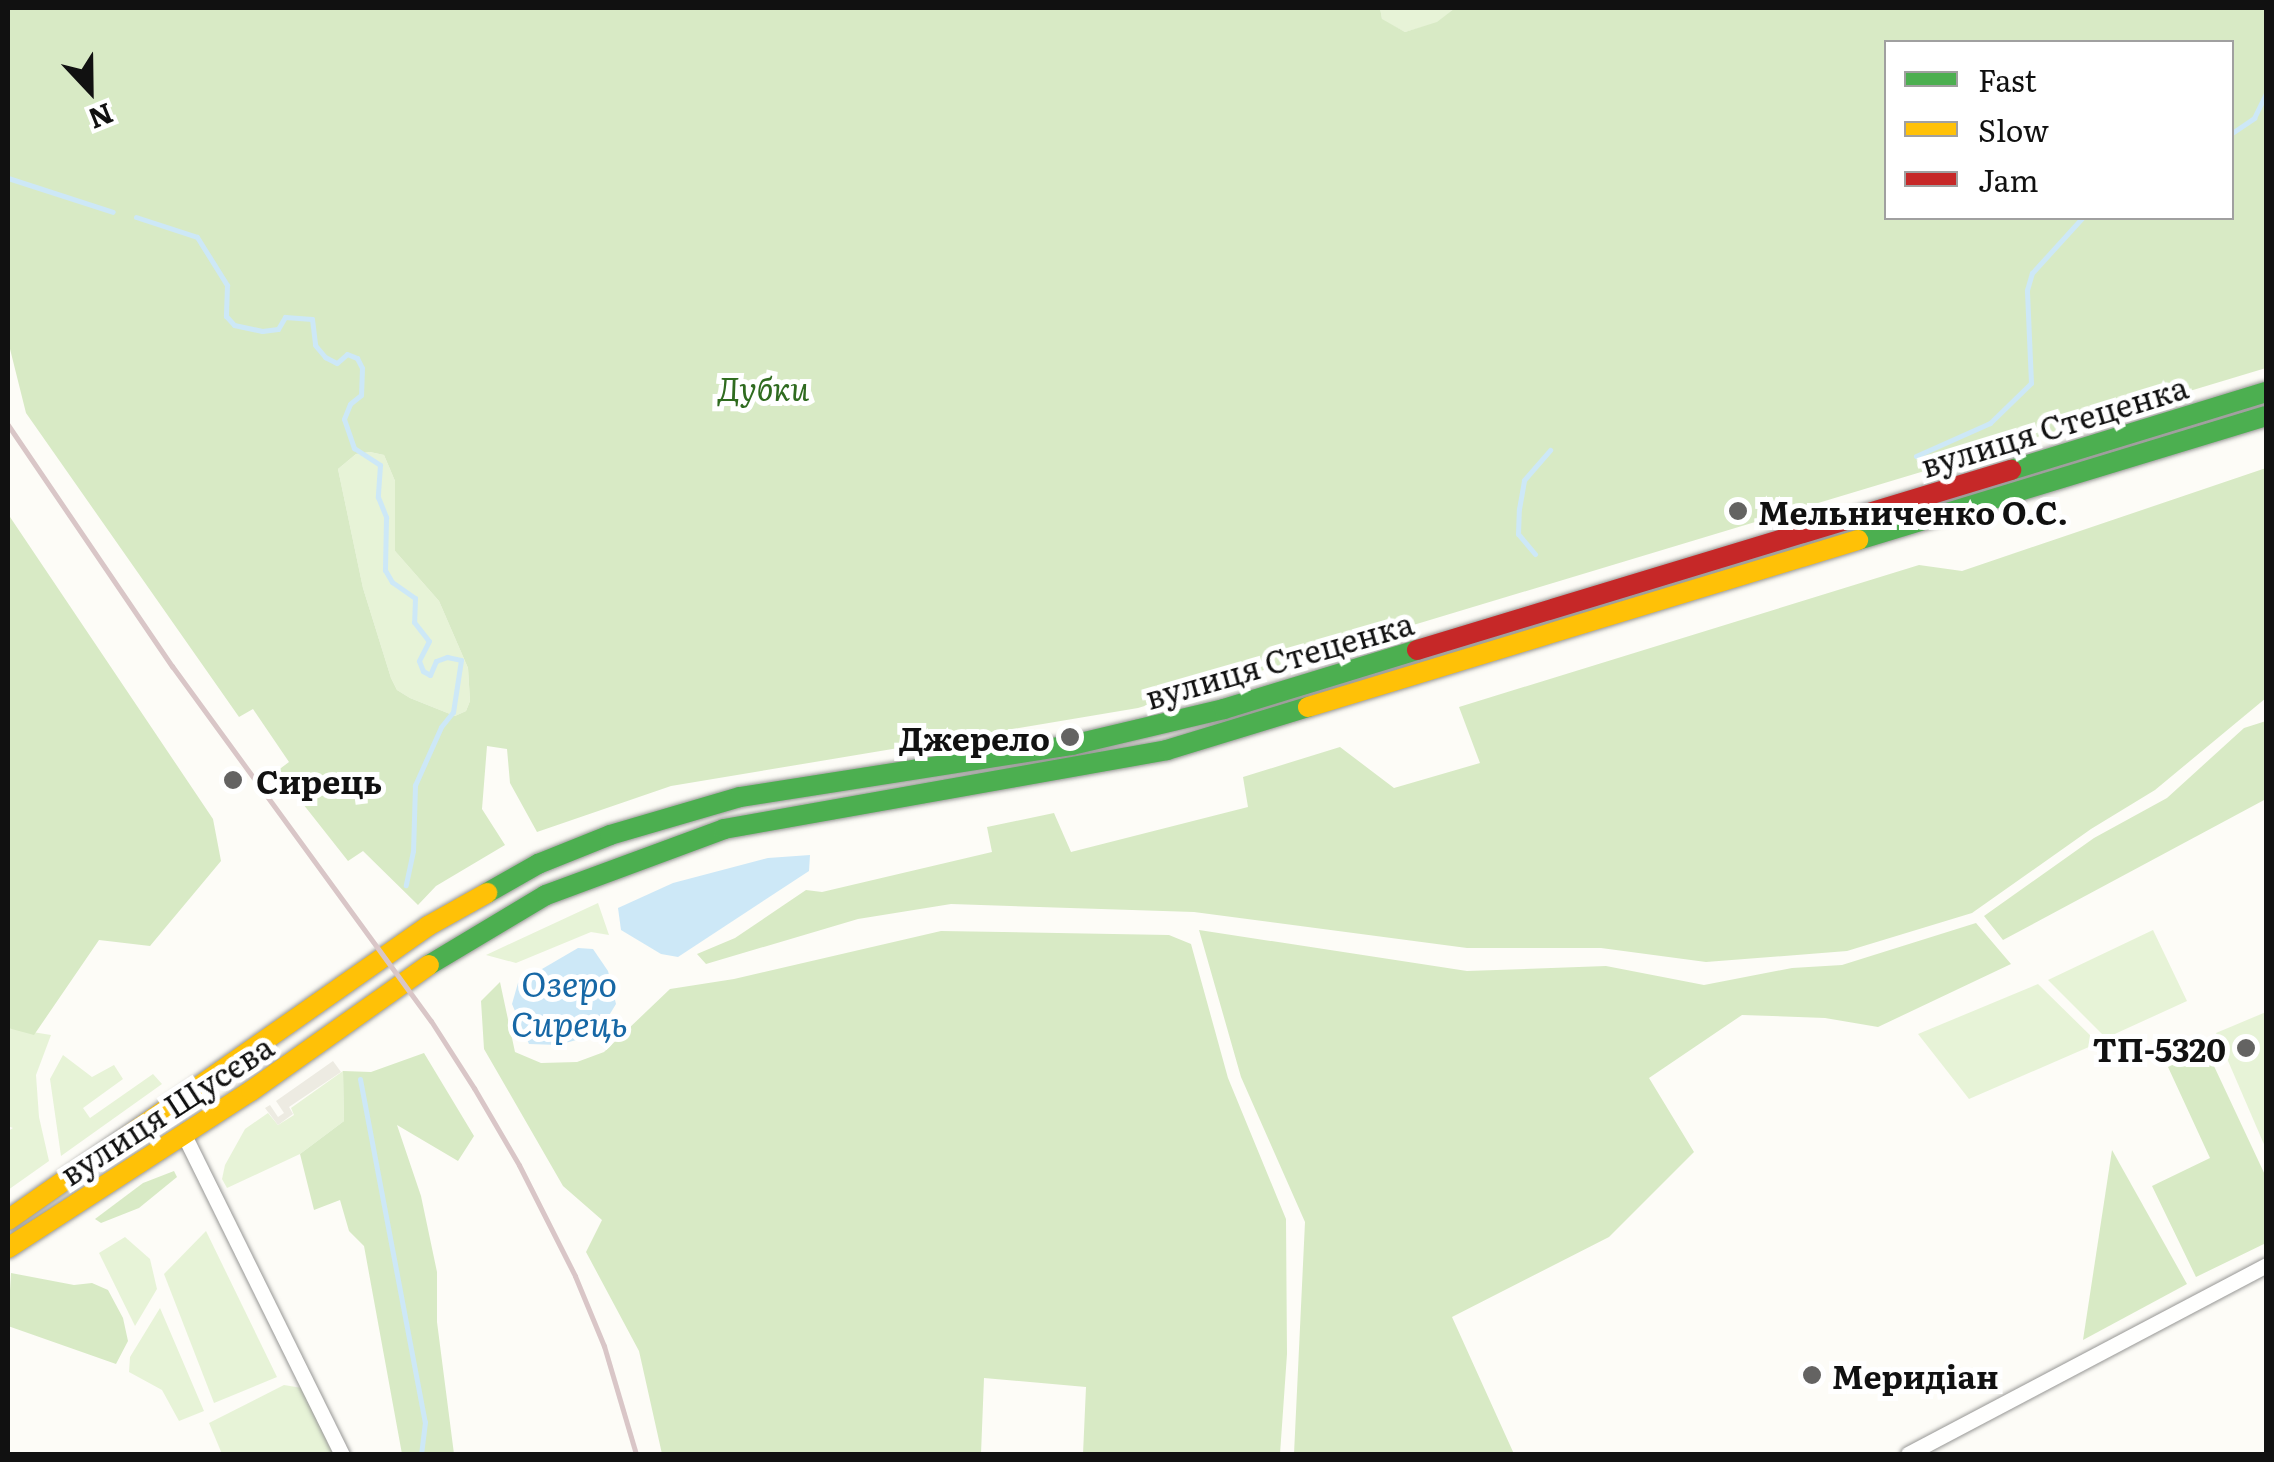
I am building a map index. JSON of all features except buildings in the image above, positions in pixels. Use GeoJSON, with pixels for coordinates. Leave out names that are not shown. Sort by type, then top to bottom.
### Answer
{"type":"FeatureCollection","features":[{"type":"Feature","properties":{"kind":"main road","name":"вулиця Стеценка"},"geometry":{"type":"LineString","coordinates":[[326,998],[378,959],[538,864],[647,823],[740,797],[1072,745],[1224,709],[2266,392]]}},
{"type":"Feature","properties":{"kind":"main road","name":"вулиця Стеценка"},"geometry":{"type":"LineString","coordinates":[[356,1016],[447,952],[546,895],[724,829],[1167,750],[2266,416]]}},
{"type":"Feature","properties":{"kind":"main road","name":"вулиця Щусєва"},"geometry":{"type":"LineString","coordinates":[[8,1220],[326,998]]}},
{"type":"Feature","properties":{"kind":"main road","name":"вулиця Щусєва"},"geometry":{"type":"LineString","coordinates":[[8,1248],[184,1135],[356,1016]]}},
{"type":"Feature","properties":{"kind":"street"},"geometry":{"type":"LineString","coordinates":[[184,1135],[342,1454]]}},
{"type":"Feature","properties":{"kind":"street"},"geometry":{"type":"LineString","coordinates":[[1908,1454],[2266,1266]]}},
{"type":"Feature","properties":{"kind":"green space","name":"Дубки"},"geometry":{"type":"Polygon","coordinates":[[[8,8],[1380,8],[1382,19],[1405,32],[1437,22],[1455,8],[2266,8],[2266,368],[1138,708],[671,786],[537,832],[510,783],[507,749],[487,746],[482,809],[505,845],[436,886],[418,905],[363,851],[348,861],[277,771],[289,762],[253,709],[239,717],[26,413],[8,341],[8,8]],[[356,454],[338,469],[363,588],[397,690],[455,716],[466,711],[470,701],[468,668],[439,601],[395,551],[395,481],[384,455],[356,454]]]}},
{"type":"Feature","properties":{"kind":"green space"},"geometry":{"type":"Polygon","coordinates":[[[1380,8],[1455,8],[1437,23],[1405,32],[1382,20],[1380,8]]]}},
{"type":"Feature","properties":{"kind":"green space"},"geometry":{"type":"Polygon","coordinates":[[[356,454],[384,455],[395,481],[395,551],[439,601],[468,668],[470,701],[466,711],[455,716],[410,698],[397,690],[391,678],[363,588],[338,469],[356,454]]]}},
{"type":"Feature","properties":{"kind":"green space"},"geometry":{"type":"Polygon","coordinates":[[[2266,468],[2266,698],[2155,790],[2091,829],[1972,913],[1847,951],[1706,962],[1601,948],[1467,948],[1194,912],[951,904],[858,919],[706,964],[697,954],[735,938],[806,890],[822,892],[992,852],[987,827],[1054,813],[1071,852],[1248,807],[1243,777],[1340,747],[1394,788],[1480,763],[1459,707],[1919,565],[1962,571],[2266,468]]]}},
{"type":"Feature","properties":{"kind":"green space"},"geometry":{"type":"Polygon","coordinates":[[[8,514],[213,819],[221,861],[150,946],[99,940],[34,1035],[8,1028],[8,514]]]}},
{"type":"Feature","properties":{"kind":"green space"},"geometry":{"type":"Polygon","coordinates":[[[2266,721],[2266,799],[2003,940],[1984,916],[2094,838],[2167,798],[2244,728],[2266,721]]]}},
{"type":"Feature","properties":{"kind":"green space"},"geometry":{"type":"Polygon","coordinates":[[[598,903],[609,935],[591,932],[516,963],[486,955],[598,903]]]}},
{"type":"Feature","properties":{"kind":"green space"},"geometry":{"type":"Polygon","coordinates":[[[1976,923],[2011,964],[1878,1027],[1825,1018],[1742,1015],[1649,1078],[1694,1152],[1609,1237],[1452,1317],[1514,1454],[1294,1454],[1305,1222],[1241,1077],[1199,930],[1467,971],[1606,966],[1704,985],[1792,968],[1842,965],[1976,923]]]}},
{"type":"Feature","properties":{"kind":"green space"},"geometry":{"type":"Polygon","coordinates":[[[2153,930],[2187,1001],[2106,1038],[2048,980],[2153,930]]]}},
{"type":"Feature","properties":{"kind":"green space"},"geometry":{"type":"Polygon","coordinates":[[[941,931],[1169,935],[1191,944],[1228,1078],[1286,1219],[1287,1354],[1280,1454],[1083,1454],[1086,1387],[984,1378],[981,1454],[662,1454],[639,1351],[586,1252],[602,1220],[563,1186],[484,1049],[481,1001],[500,982],[515,1052],[541,1063],[577,1062],[604,1052],[670,989],[734,979],[941,931]]]}},
{"type":"Feature","properties":{"kind":"green space"},"geometry":{"type":"Polygon","coordinates":[[[2038,984],[2098,1043],[1969,1099],[1918,1034],[2038,984]]]}},
{"type":"Feature","properties":{"kind":"green space"},"geometry":{"type":"Polygon","coordinates":[[[2266,1012],[2266,1149],[2216,1033],[2266,1012]]]}},
{"type":"Feature","properties":{"kind":"green space"},"geometry":{"type":"Polygon","coordinates":[[[8,1028],[51,1035],[36,1075],[39,1117],[49,1161],[8,1190],[8,1131],[13,1128],[8,1126],[8,1028]]]}},
{"type":"Feature","properties":{"kind":"green space"},"geometry":{"type":"Polygon","coordinates":[[[2206,1049],[2266,1177],[2266,1243],[2196,1277],[2152,1186],[2210,1158],[2168,1067],[2206,1049]]]}},
{"type":"Feature","properties":{"kind":"green space"},"geometry":{"type":"Polygon","coordinates":[[[424,1053],[474,1136],[458,1161],[397,1125],[421,1196],[437,1272],[437,1322],[454,1454],[402,1454],[364,1246],[349,1231],[340,1200],[314,1210],[300,1154],[344,1121],[343,1071],[371,1072],[424,1053]]]}},
{"type":"Feature","properties":{"kind":"green space"},"geometry":{"type":"Polygon","coordinates":[[[63,1055],[92,1077],[114,1065],[123,1079],[83,1108],[90,1118],[153,1074],[162,1084],[61,1156],[50,1079],[63,1055]]]}},
{"type":"Feature","properties":{"kind":"green space"},"geometry":{"type":"Polygon","coordinates":[[[343,1071],[344,1121],[300,1154],[227,1188],[222,1179],[225,1165],[245,1129],[268,1113],[278,1125],[294,1115],[291,1108],[343,1071]]]}},
{"type":"Feature","properties":{"kind":"green space"},"geometry":{"type":"Polygon","coordinates":[[[2112,1150],[2187,1284],[2083,1340],[2112,1150]]]}},
{"type":"Feature","properties":{"kind":"green space"},"geometry":{"type":"Polygon","coordinates":[[[174,1171],[177,1177],[139,1208],[101,1223],[95,1219],[143,1183],[174,1171]]]}},
{"type":"Feature","properties":{"kind":"green space"},"geometry":{"type":"Polygon","coordinates":[[[206,1231],[277,1377],[214,1403],[164,1274],[206,1231]]]}},
{"type":"Feature","properties":{"kind":"green space"},"geometry":{"type":"Polygon","coordinates":[[[125,1237],[150,1259],[157,1289],[135,1326],[99,1253],[125,1237]]]}},
{"type":"Feature","properties":{"kind":"green space"},"geometry":{"type":"Polygon","coordinates":[[[11,1273],[74,1285],[92,1283],[108,1290],[123,1318],[128,1341],[116,1364],[8,1326],[11,1273]]]}},
{"type":"Feature","properties":{"kind":"green space"},"geometry":{"type":"Polygon","coordinates":[[[160,1308],[204,1411],[179,1421],[162,1390],[129,1372],[130,1357],[160,1308]]]}},
{"type":"Feature","properties":{"kind":"green space"},"geometry":{"type":"Polygon","coordinates":[[[284,1385],[302,1388],[333,1454],[222,1454],[209,1423],[284,1385]]]}},
{"type":"Feature","properties":{"kind":"shaded area"},"geometry":{"type":"Polygon","coordinates":[[[333,1061],[341,1072],[289,1107],[293,1114],[278,1125],[265,1108],[270,1105],[278,1117],[284,1113],[276,1101],[333,1061]]]}},
{"type":"Feature","properties":{"kind":"water","name":"Озеро Сирець"},"geometry":{"type":"Polygon","coordinates":[[[810,855],[809,871],[678,957],[661,954],[621,930],[618,908],[673,883],[768,858],[810,855]]]}},
{"type":"Feature","properties":{"kind":"water","name":"Озеро Сирець"},"geometry":{"type":"Polygon","coordinates":[[[578,948],[593,949],[608,971],[616,1004],[602,1027],[580,1039],[558,1045],[529,1044],[512,1004],[518,983],[578,948]]]}},
{"type":"Feature","properties":{"kind":"waterway"},"geometry":{"type":"LineString","coordinates":[[2234,132],[2254,118],[2266,93]]}},
{"type":"Feature","properties":{"kind":"waterway","name":"Сирець"},"geometry":{"type":"LineString","coordinates":[[8,178],[113,212]]}},
{"type":"Feature","properties":{"kind":"waterway","name":"Сирець"},"geometry":{"type":"LineString","coordinates":[[136,217],[197,237],[227,285],[226,316],[234,325],[262,331],[278,329],[285,317],[312,319],[315,345],[325,357],[337,363],[347,354],[357,358],[362,368],[361,395],[350,404],[344,419],[354,448],[380,465],[378,497],[386,517],[385,570],[392,582],[415,598],[414,622],[429,641],[419,661],[423,671],[430,675],[436,661],[447,657],[461,660],[453,712],[441,727],[415,785],[413,851],[406,885]]}},
{"type":"Feature","properties":{"kind":"waterway"},"geometry":{"type":"LineString","coordinates":[[1916,456],[1990,423],[2031,383],[2027,290],[2032,273],[2080,220]]}},
{"type":"Feature","properties":{"kind":"waterway"},"geometry":{"type":"LineString","coordinates":[[1535,554],[1518,534],[1519,509],[1524,480],[1550,450]]}},
{"type":"Feature","properties":{"kind":"waterway","name":"Сирець"},"geometry":{"type":"LineString","coordinates":[[360,1079],[425,1422],[421,1454]]}},
{"type":"Feature","properties":{"kind":"railway"},"geometry":{"type":"LineString","coordinates":[[8,425],[172,666],[431,1021],[474,1088],[519,1165],[575,1276],[604,1346],[636,1454]]}},
{"type":"Feature","properties":{"kind":"traffic: fast"},"geometry":{"type":"LineString","coordinates":[[2011,470],[2266,392]]}},
{"type":"Feature","properties":{"kind":"traffic: fast"},"geometry":{"type":"LineString","coordinates":[[1858,540],[2266,416]]}},
{"type":"Feature","properties":{"kind":"traffic: fast"},"geometry":{"type":"LineString","coordinates":[[487,893],[538,864],[610,835],[740,797],[1072,745],[1224,709],[1417,650]]}},
{"type":"Feature","properties":{"kind":"traffic: fast"},"geometry":{"type":"LineString","coordinates":[[429,965],[546,895],[724,829],[1167,750],[1308,707]]}},
{"type":"Feature","properties":{"kind":"traffic: slow"},"geometry":{"type":"LineString","coordinates":[[1308,707],[1858,540]]}},
{"type":"Feature","properties":{"kind":"traffic: slow"},"geometry":{"type":"LineString","coordinates":[[8,1220],[428,926],[487,893]]}},
{"type":"Feature","properties":{"kind":"traffic: slow"},"geometry":{"type":"LineString","coordinates":[[8,1248],[251,1091],[429,965]]}},
{"type":"Feature","properties":{"kind":"traffic: jam"},"geometry":{"type":"LineString","coordinates":[[1417,650],[2011,470]]}},
{"type":"Feature","properties":{"kind":"place","name":"Мельниченко О.С."},"geometry":{"type":"Point","coordinates":[1738,511]}},
{"type":"Feature","properties":{"kind":"place","name":"Джерело"},"geometry":{"type":"Point","coordinates":[1070,737]}},
{"type":"Feature","properties":{"kind":"place","name":"Сирець"},"geometry":{"type":"Point","coordinates":[233,780]}},
{"type":"Feature","properties":{"kind":"place","name":"ТП-5320"},"geometry":{"type":"Point","coordinates":[2246,1048]}},
{"type":"Feature","properties":{"kind":"place","name":"Меридіан"},"geometry":{"type":"Point","coordinates":[1812,1375]}}]}
